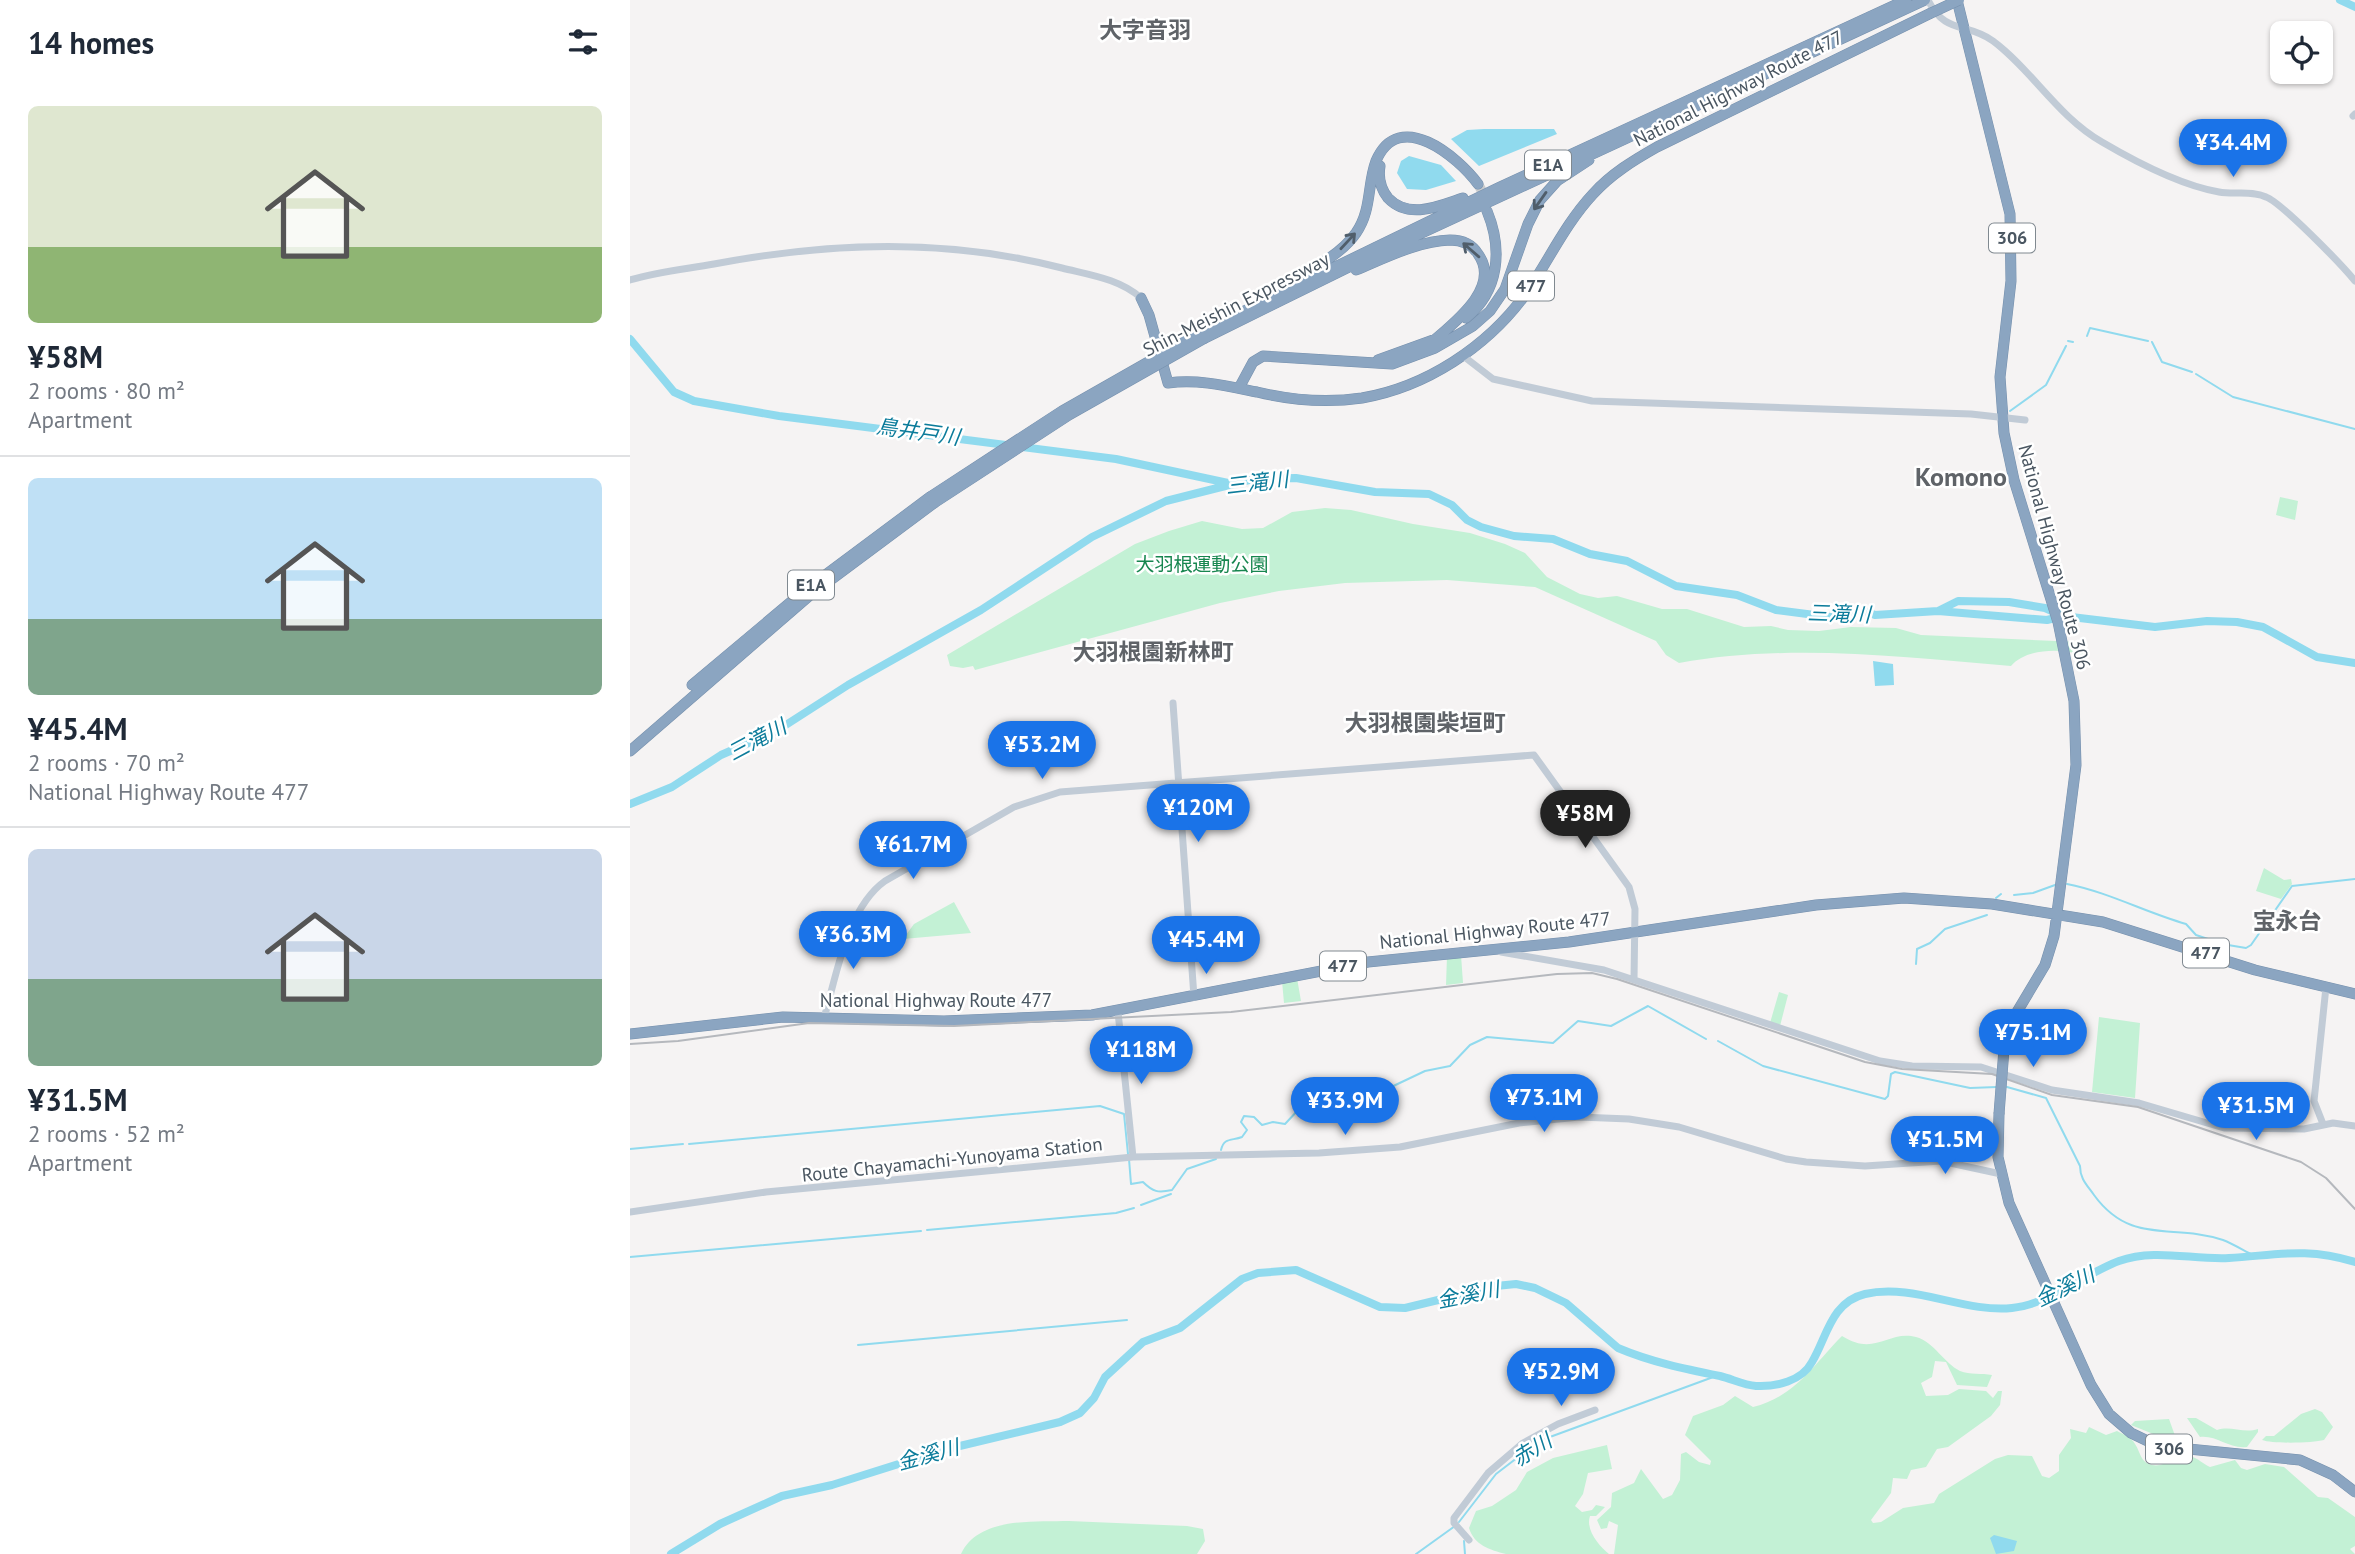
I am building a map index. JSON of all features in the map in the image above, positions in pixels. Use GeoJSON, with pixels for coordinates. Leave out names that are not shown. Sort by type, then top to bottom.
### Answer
{"type":"FeatureCollection","features":[{"type":"Feature","properties":{"kind":"highway","name":"Shin-Meishin Expressway"},"geometry":{"type":"LineString","coordinates":[[630,741],[808,596],[932,500],[1204,333],[1498,188],[1903,4],[1927,0]]}},
{"type":"Feature","properties":{"kind":"highway","name":"National Highway Route 306"},"geometry":{"type":"LineString","coordinates":[[1958,0],[2004,178],[2011,221],[2011,281],[2000,377],[2002,416],[2012,472],[2067,657],[2074,701],[2076,765],[2049,957],[2011,1022],[2004,1049],[1997,1143],[2001,1174],[2009,1203],[2100,1401],[2131,1433],[2158,1446],[2179,1450],[2300,1460],[2326,1471],[2355,1492]]}},
{"type":"Feature","properties":{"kind":"highway","name":"National Highway Route 477"},"geometry":{"type":"LineString","coordinates":[[1141,298],[1149,315],[1168,383],[1199,381],[1313,400],[1363,398],[1410,385],[1441,370],[1494,330],[1517,305],[1582,206],[1620,170],[1657,147],[1736,107],[1958,0]]}},
{"type":"Feature","properties":{"kind":"highway","name":"Shin-Meishin Expressway"},"geometry":{"type":"LineString","coordinates":[[1204,333],[1658,124],[1903,4]]}},
{"type":"Feature","properties":{"kind":"highway"},"geometry":{"type":"LineString","coordinates":[[1239,388],[1253,362],[1263,356],[1392,364],[1473,326],[1499,301],[1511,276],[1531,216],[1548,190],[1577,167],[1658,124]]}},
{"type":"Feature","properties":{"kind":"highway"},"geometry":{"type":"LineString","coordinates":[[1204,333],[1323,262],[1348,242],[1367,212],[1378,158],[1392,142],[1413,138],[1432,143],[1455,158],[1476,185],[1442,154],[1416,143],[1394,148],[1380,166],[1380,180],[1385,193],[1393,202],[1409,210],[1431,208],[1498,188]]}},
{"type":"Feature","properties":{"kind":"highway"},"geometry":{"type":"LineString","coordinates":[[1433,345],[1480,312],[1495,291],[1501,253],[1490,210]]}},
{"type":"Feature","properties":{"kind":"highway"},"geometry":{"type":"LineString","coordinates":[[1294,293],[1413,248],[1443,241],[1463,242],[1475,250],[1482,261],[1482,285],[1464,313],[1433,345]]}},
{"type":"Feature","properties":{"kind":"highway","name":"Shin-Meishin Expressway"},"geometry":{"type":"LineString","coordinates":[[630,751],[700,683]]}},
{"type":"Feature","properties":{"kind":"highway","name":"National Highway Route 477"},"geometry":{"type":"LineString","coordinates":[[630,1034],[772,1017],[977,1020],[1078,1017],[1118,1012],[1368,961],[1635,932],[1816,905],[1882,899],[1956,900],[2120,926],[2255,970],[2355,994]]}},
{"type":"Feature","properties":{"kind":"street"},"geometry":{"type":"LineString","coordinates":[[1927,0],[1940,19],[1992,41],[2079,126],[2103,142],[2143,163],[2216,191],[2269,198],[2355,281]]}},
{"type":"Feature","properties":{"kind":"street"},"geometry":{"type":"LineString","coordinates":[[630,280],[794,250],[906,245],[990,252],[1038,261],[1117,282],[1141,298]]}},
{"type":"Feature","properties":{"kind":"street"},"geometry":{"type":"LineString","coordinates":[[1462,355],[1493,379],[1592,401],[2002,416],[2025,420]]}},
{"type":"Feature","properties":{"kind":"street"},"geometry":{"type":"LineString","coordinates":[[1173,704],[1194,997]]}},
{"type":"Feature","properties":{"kind":"street"},"geometry":{"type":"LineString","coordinates":[[824,1018],[856,916],[868,895],[885,881],[1036,797],[1060,792],[1534,755],[1629,887],[1635,909],[1634,980]]}},
{"type":"Feature","properties":{"kind":"street"},"geometry":{"type":"LineString","coordinates":[[1490,949],[1550,958],[1634,980],[1880,1061],[1912,1066],[1982,1067],[2052,1090],[2139,1103],[2224,1128],[2304,1129],[2323,1124],[2355,1126]]}},
{"type":"Feature","properties":{"kind":"street"},"geometry":{"type":"LineString","coordinates":[[2323,1124],[2314,1101],[2326,987]]}},
{"type":"Feature","properties":{"kind":"street"},"geometry":{"type":"LineString","coordinates":[[1118,1012],[1130,1157]]}},
{"type":"Feature","properties":{"kind":"street","name":"Route Chayamachi-Yunoyama Station"},"geometry":{"type":"LineString","coordinates":[[630,1212],[766,1192],[1130,1157],[1319,1153],[1400,1147],[1519,1123],[1579,1117],[1629,1119],[1679,1127],[1786,1160],[1866,1166],[1941,1161],[2001,1174]]}},
{"type":"Feature","properties":{"kind":"street"},"geometry":{"type":"LineString","coordinates":[[1469,1540],[1454,1523],[1475,1488],[1504,1458],[1540,1433],[1595,1409]]}},
{"type":"Feature","properties":{"kind":"green space"},"geometry":{"type":"Polygon","coordinates":[[[2280,497],[2298,501],[2295,520],[2276,515],[2280,497]]]}},
{"type":"Feature","properties":{"kind":"green space","name":"大羽根運動公園"},"geometry":{"type":"Polygon","coordinates":[[[1325,508],[1351,510],[1470,533],[1525,553],[1547,577],[1580,594],[1598,598],[1617,596],[1662,609],[1687,609],[1744,627],[1771,626],[1788,630],[1819,631],[1851,627],[1896,628],[1921,635],[2080,642],[2084,645],[2083,655],[2045,651],[2026,656],[2011,666],[1887,656],[1803,653],[1720,657],[1679,663],[1666,655],[1656,641],[1535,587],[1447,580],[1345,583],[1279,591],[1220,603],[975,670],[973,666],[950,666],[947,655],[1135,544],[1202,521],[1242,529],[1263,528],[1292,512],[1325,508]]]}},
{"type":"Feature","properties":{"kind":"green space"},"geometry":{"type":"Polygon","coordinates":[[[2264,868],[2284,880],[2291,879],[2292,884],[2281,899],[2256,891],[2264,868]]]}},
{"type":"Feature","properties":{"kind":"green space"},"geometry":{"type":"Polygon","coordinates":[[[954,902],[971,933],[903,939],[914,924],[954,902]]]}},
{"type":"Feature","properties":{"kind":"green space"},"geometry":{"type":"Polygon","coordinates":[[[1461,955],[1463,983],[1446,985],[1447,956],[1461,955]]]}},
{"type":"Feature","properties":{"kind":"green space"},"geometry":{"type":"Polygon","coordinates":[[[1297,978],[1301,1001],[1284,1003],[1282,981],[1297,978]]]}},
{"type":"Feature","properties":{"kind":"green space"},"geometry":{"type":"Polygon","coordinates":[[[1779,992],[1788,995],[1780,1026],[1770,1023],[1779,992]]]}},
{"type":"Feature","properties":{"kind":"green space"},"geometry":{"type":"Polygon","coordinates":[[[2099,1017],[2140,1023],[2135,1098],[2092,1092],[2099,1017]]]}},
{"type":"Feature","properties":{"kind":"green space"},"geometry":{"type":"Polygon","coordinates":[[[1842,1336],[1864,1344],[1897,1337],[1916,1337],[1928,1343],[1960,1371],[1992,1375],[1987,1387],[1957,1385],[1946,1362],[1935,1361],[1932,1377],[1921,1383],[1926,1396],[1948,1395],[1959,1389],[1986,1391],[1993,1398],[1998,1391],[2002,1391],[2000,1405],[1991,1416],[1948,1447],[1937,1449],[1926,1467],[1911,1470],[1907,1479],[1893,1478],[1891,1493],[1871,1520],[1873,1523],[1881,1522],[1903,1508],[1934,1503],[1939,1494],[1995,1459],[2008,1455],[2032,1456],[2042,1476],[2049,1478],[2059,1471],[2059,1455],[2071,1438],[2070,1429],[2086,1433],[2089,1427],[2106,1435],[2117,1431],[2127,1436],[2134,1442],[2143,1459],[2152,1465],[2185,1456],[2193,1457],[2210,1467],[2235,1460],[2241,1468],[2247,1470],[2265,1464],[2284,1467],[2318,1497],[2328,1498],[2355,1517],[2355,1546],[2350,1549],[2355,1554],[1614,1554],[1618,1525],[1609,1521],[1607,1528],[1601,1529],[1597,1520],[1611,1507],[1612,1493],[1634,1483],[1641,1469],[1663,1499],[1672,1495],[1680,1480],[1681,1454],[1686,1452],[1699,1462],[1710,1465],[1711,1461],[1685,1435],[1693,1416],[1723,1405],[1735,1396],[1753,1407],[1781,1396],[1803,1378],[1842,1336]]]}},
{"type":"Feature","properties":{"kind":"green space"},"geometry":{"type":"Polygon","coordinates":[[[2315,1409],[2322,1412],[2333,1427],[2324,1440],[2293,1443],[2262,1440],[2266,1436],[2274,1436],[2301,1414],[2315,1409]]]}},
{"type":"Feature","properties":{"kind":"green space"},"geometry":{"type":"Polygon","coordinates":[[[2187,1418],[2196,1418],[2217,1430],[2258,1429],[2258,1432],[2247,1447],[2234,1446],[2212,1438],[2200,1437],[2187,1418]]]}},
{"type":"Feature","properties":{"kind":"green space"},"geometry":{"type":"Polygon","coordinates":[[[2169,1419],[2178,1444],[2131,1425],[2135,1421],[2169,1419]]]}},
{"type":"Feature","properties":{"kind":"green space"},"geometry":{"type":"Polygon","coordinates":[[[1607,1445],[1612,1469],[1588,1473],[1583,1494],[1575,1506],[1582,1512],[1592,1510],[1596,1505],[1605,1507],[1596,1516],[1590,1516],[1589,1521],[1594,1538],[1609,1554],[1506,1554],[1479,1543],[1471,1534],[1469,1528],[1476,1511],[1492,1506],[1516,1490],[1527,1472],[1553,1458],[1607,1445]]]}},
{"type":"Feature","properties":{"kind":"green space"},"geometry":{"type":"Polygon","coordinates":[[[1069,1521],[1187,1526],[1203,1529],[1205,1541],[1197,1554],[961,1554],[969,1542],[980,1533],[993,1528],[1023,1522],[1069,1521]]]}},
{"type":"Feature","properties":{"kind":"water"},"geometry":{"type":"Polygon","coordinates":[[[1554,129],[1557,134],[1479,166],[1451,139],[1467,130],[1554,129]]]}},
{"type":"Feature","properties":{"kind":"water"},"geometry":{"type":"Polygon","coordinates":[[[1409,156],[1441,165],[1456,181],[1426,190],[1407,189],[1397,173],[1401,161],[1409,156]]]}},
{"type":"Feature","properties":{"kind":"water"},"geometry":{"type":"Polygon","coordinates":[[[1873,661],[1893,664],[1894,685],[1875,686],[1873,661]]]}},
{"type":"Feature","properties":{"kind":"water"},"geometry":{"type":"Polygon","coordinates":[[[1994,1535],[2017,1541],[2014,1551],[1996,1554],[1990,1538],[1994,1535]]]}},
{"type":"Feature","properties":{"kind":"waterway"},"geometry":{"type":"LineString","coordinates":[[2340,0],[2355,7]]}},
{"type":"Feature","properties":{"kind":"waterway"},"geometry":{"type":"LineString","coordinates":[[2087,336],[2090,328],[2148,341]]}},
{"type":"Feature","properties":{"kind":"waterway","name":"鳥井戸川"},"geometry":{"type":"LineString","coordinates":[[630,339],[674,392],[694,401],[779,416],[1116,459],[1228,483]]}},
{"type":"Feature","properties":{"kind":"waterway"},"geometry":{"type":"LineString","coordinates":[[2068,341],[2073,342]]}},
{"type":"Feature","properties":{"kind":"waterway"},"geometry":{"type":"LineString","coordinates":[[2152,342],[2162,362],[2192,372]]}},
{"type":"Feature","properties":{"kind":"waterway"},"geometry":{"type":"LineString","coordinates":[[2010,411],[2046,385],[2066,346]]}},
{"type":"Feature","properties":{"kind":"waterway"},"geometry":{"type":"LineString","coordinates":[[2196,374],[2233,397],[2355,429]]}},
{"type":"Feature","properties":{"kind":"waterway","name":"三滝川"},"geometry":{"type":"LineString","coordinates":[[630,804],[672,787],[721,755],[778,730],[848,685],[981,610],[1092,537],[1166,501],[1253,479],[1296,478],[1375,492],[1429,494],[1452,505],[1467,520],[1481,527],[1514,536],[1553,539],[1590,554],[1627,561],[1676,586],[1737,595],[1776,610],[1838,618],[1862,610],[1875,615],[1938,611],[2047,620],[2063,616]]}},
{"type":"Feature","properties":{"kind":"waterway","name":"三滝川"},"geometry":{"type":"LineString","coordinates":[[1938,611],[1958,601],[2009,602],[2045,608],[2063,616],[2155,627],[2207,621],[2237,622],[2263,627],[2317,657],[2355,663]]}},
{"type":"Feature","properties":{"kind":"waterway"},"geometry":{"type":"LineString","coordinates":[[2228,945],[2246,948],[2251,945],[2292,886],[2355,879]]}},
{"type":"Feature","properties":{"kind":"waterway"},"geometry":{"type":"LineString","coordinates":[[2067,884],[2186,924],[2196,935],[2223,944]]}},
{"type":"Feature","properties":{"kind":"waterway"},"geometry":{"type":"LineString","coordinates":[[2014,895],[2033,893],[2055,885]]}},
{"type":"Feature","properties":{"kind":"waterway"},"geometry":{"type":"LineString","coordinates":[[1996,898],[2001,894]]}},
{"type":"Feature","properties":{"kind":"waterway"},"geometry":{"type":"LineString","coordinates":[[1916,964],[1917,949],[1930,943],[1945,929],[1987,915]]}},
{"type":"Feature","properties":{"kind":"waterway"},"geometry":{"type":"LineString","coordinates":[[1221,1150],[1226,1141],[1242,1137],[1247,1130],[1241,1122],[1244,1116],[1254,1117],[1262,1125],[1273,1122],[1285,1124],[1314,1093],[1342,1086],[1387,1089],[1425,1071],[1450,1066],[1470,1045],[1487,1037],[1553,1043],[1578,1021],[1611,1026],[1648,1006],[1706,1039]]}},
{"type":"Feature","properties":{"kind":"waterway"},"geometry":{"type":"LineString","coordinates":[[1718,1041],[1763,1066],[1885,1099],[1888,1096],[1891,1074],[1895,1072],[1970,1088],[1997,1087]]}},
{"type":"Feature","properties":{"kind":"waterway"},"geometry":{"type":"LineString","coordinates":[[2007,1087],[2046,1098],[2080,1166],[2084,1182],[2108,1211],[2138,1227],[2205,1235],[2223,1240],[2253,1255]]}},
{"type":"Feature","properties":{"kind":"waterway"},"geometry":{"type":"LineString","coordinates":[[689,1144],[1100,1106],[1124,1114],[1128,1154]]}},
{"type":"Feature","properties":{"kind":"waterway"},"geometry":{"type":"LineString","coordinates":[[630,1149],[683,1144]]}},
{"type":"Feature","properties":{"kind":"waterway"},"geometry":{"type":"LineString","coordinates":[[1129,1159],[1131,1184],[1143,1182],[1159,1191],[1172,1190],[1187,1169],[1216,1159]]}},
{"type":"Feature","properties":{"kind":"waterway"},"geometry":{"type":"LineString","coordinates":[[1141,1205],[1171,1194]]}},
{"type":"Feature","properties":{"kind":"waterway"},"geometry":{"type":"LineString","coordinates":[[927,1230],[1116,1213],[1134,1208]]}},
{"type":"Feature","properties":{"kind":"waterway"},"geometry":{"type":"LineString","coordinates":[[630,1257],[921,1231]]}},
{"type":"Feature","properties":{"kind":"waterway","name":"金溪川"},"geometry":{"type":"LineString","coordinates":[[671,1554],[720,1524],[782,1496],[832,1485],[943,1450],[1060,1422],[1080,1413],[1094,1398],[1105,1377],[1143,1342],[1180,1328],[1242,1279],[1258,1273],[1296,1270],[1380,1307],[1405,1308],[1496,1286],[1516,1284],[1535,1288],[1566,1303],[1618,1348],[1668,1365],[1764,1386],[1788,1382],[1808,1369],[1837,1312],[1844,1304],[1865,1294],[1902,1292],[1976,1306],[2012,1308],[2040,1301],[2119,1261],[2146,1255],[2229,1258],[2307,1253],[2355,1262]]}},
{"type":"Feature","properties":{"kind":"waterway"},"geometry":{"type":"LineString","coordinates":[[858,1345],[1127,1320]]}},
{"type":"Feature","properties":{"kind":"waterway","name":"赤川"},"geometry":{"type":"LineString","coordinates":[[1459,1522],[1496,1474],[1539,1441],[1716,1376]]}},
{"type":"Feature","properties":{"kind":"waterway","name":"赤川"},"geometry":{"type":"LineString","coordinates":[[1416,1554],[1455,1526]]}},
{"type":"Feature","properties":{"kind":"waterway"},"geometry":{"type":"LineString","coordinates":[[1464,1541],[1465,1554]]}},
{"type":"Feature","properties":{"kind":"tunnel"},"geometry":{"type":"LineString","coordinates":[[1478,184],[1492,209]]}},
{"type":"Feature","properties":{"kind":"railway"},"geometry":{"type":"LineString","coordinates":[[630,1044],[678,1041],[809,1023],[954,1026],[1231,1012],[1557,974],[1592,973],[1865,1062],[1902,1069],[1992,1074],[2052,1095],[2138,1107],[2301,1162],[2326,1178],[2355,1209]]}},
{"type":"Feature","properties":{"kind":"district","name":"大字音羽"},"geometry":{"type":"Point","coordinates":[1145,30]}},
{"type":"Feature","properties":{"kind":"district","name":"Komono"},"geometry":{"type":"Point","coordinates":[1961,477]}},
{"type":"Feature","properties":{"kind":"district","name":"大羽根園新林町"},"geometry":{"type":"Point","coordinates":[1153,652]}},
{"type":"Feature","properties":{"kind":"district","name":"大羽根園柴垣町"},"geometry":{"type":"Point","coordinates":[1425,723]}},
{"type":"Feature","properties":{"kind":"district","name":"宝永台"},"geometry":{"type":"Point","coordinates":[2287,921]}}]}
